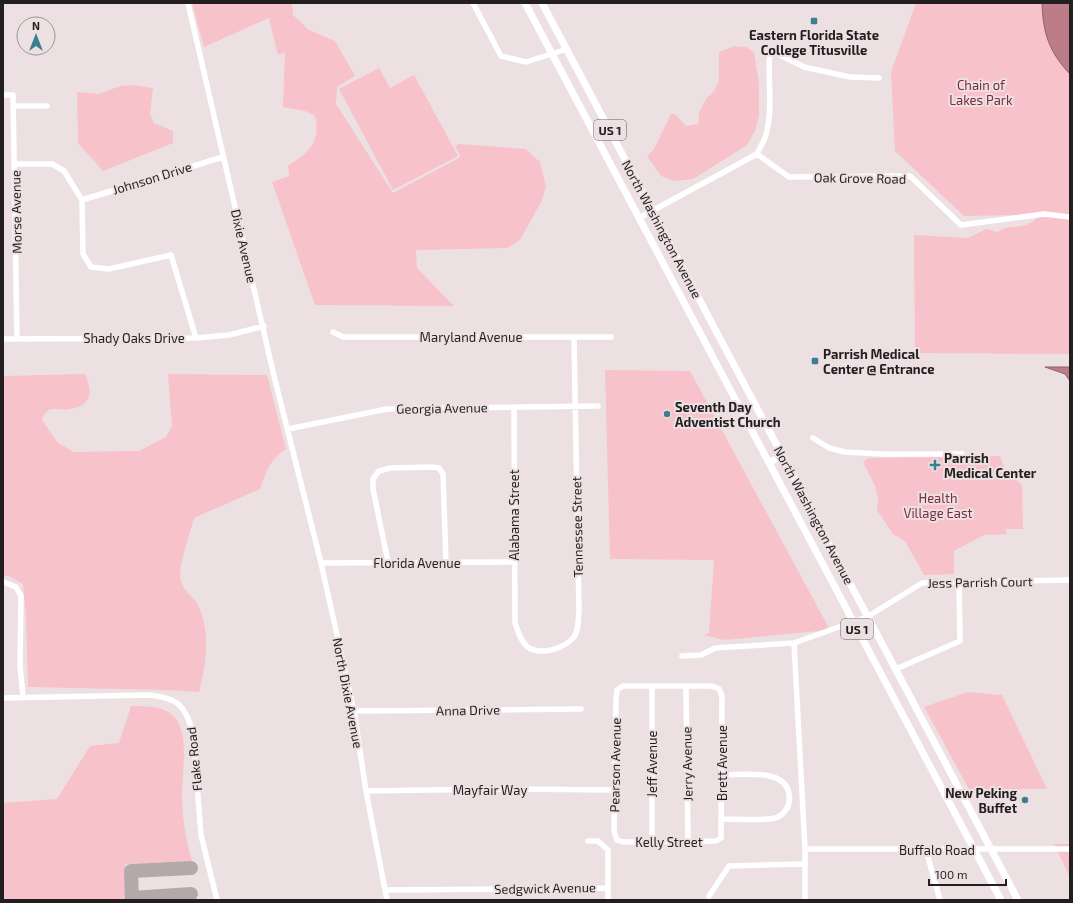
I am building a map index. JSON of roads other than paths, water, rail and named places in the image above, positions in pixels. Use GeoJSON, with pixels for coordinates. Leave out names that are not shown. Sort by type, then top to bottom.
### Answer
{"type":"FeatureCollection","features":[{"type":"Feature","properties":{"kind":"main road","name":"North Washington Avenue"},"geometry":{"type":"LineString","coordinates":[[525,3],[1001,900]]}},
{"type":"Feature","properties":{"kind":"main road","name":"North Washington Avenue"},"geometry":{"type":"LineString","coordinates":[[542,3],[1018,900]]}},
{"type":"Feature","properties":{"kind":"main road"},"geometry":{"type":"LineString","coordinates":[[769,463],[782,456]]}},
{"type":"Feature","properties":{"kind":"street","name":"Dixie Avenue"},"geometry":{"type":"LineString","coordinates":[[188,3],[301,488]]}},
{"type":"Feature","properties":{"kind":"street"},"geometry":{"type":"LineString","coordinates":[[473,3],[500,56],[526,62],[567,49]]}},
{"type":"Feature","properties":{"kind":"street"},"geometry":{"type":"LineString","coordinates":[[639,218],[757,154],[765,138],[770,115],[768,69],[770,50],[804,67],[850,77],[879,78]]}},
{"type":"Feature","properties":{"kind":"street"},"geometry":{"type":"LineString","coordinates":[[3,95],[14,95],[14,106],[47,106]]}},
{"type":"Feature","properties":{"kind":"street","name":"Morse Avenue"},"geometry":{"type":"LineString","coordinates":[[14,106],[18,339]]}},
{"type":"Feature","properties":{"kind":"street","name":"Oak Grove Road"},"geometry":{"type":"LineString","coordinates":[[757,154],[789,177],[910,176],[961,226],[1044,214],[1070,217]]}},
{"type":"Feature","properties":{"kind":"street","name":"Johnson Drive"},"geometry":{"type":"LineString","coordinates":[[82,200],[223,157]]}},
{"type":"Feature","properties":{"kind":"street"},"geometry":{"type":"LineString","coordinates":[[15,164],[52,164],[64,172],[82,200],[83,254],[92,267],[109,269],[171,255],[196,338]]}},
{"type":"Feature","properties":{"kind":"street","name":"Shady Oaks Drive"},"geometry":{"type":"LineString","coordinates":[[3,339],[196,338],[229,335],[264,326]]}},
{"type":"Feature","properties":{"kind":"street","name":"Maryland Avenue"},"geometry":{"type":"LineString","coordinates":[[332,332],[343,337],[611,337]]}},
{"type":"Feature","properties":{"kind":"street","name":"Tennessee Street"},"geometry":{"type":"LineString","coordinates":[[515,623],[520,636],[529,648],[546,652],[561,647],[573,638],[578,627],[579,611],[574,406],[574,338]]}},
{"type":"Feature","properties":{"kind":"street","name":"Georgia Avenue"},"geometry":{"type":"LineString","coordinates":[[288,429],[387,409],[598,406]]}},
{"type":"Feature","properties":{"kind":"street","name":"Alabama Street"},"geometry":{"type":"LineString","coordinates":[[514,407],[513,562],[515,623]]}},
{"type":"Feature","properties":{"kind":"street"},"geometry":{"type":"LineString","coordinates":[[813,438],[829,448],[845,452],[882,454],[962,454]]}},
{"type":"Feature","properties":{"kind":"street"},"geometry":{"type":"LineString","coordinates":[[388,562],[372,490],[372,479],[379,471],[390,468],[432,467],[439,468],[443,474],[446,563]]}},
{"type":"Feature","properties":{"kind":"street","name":"North Dixie Avenue"},"geometry":{"type":"LineString","coordinates":[[301,488],[321,563],[354,711],[366,791],[387,900]]}},
{"type":"Feature","properties":{"kind":"street","name":"Florida Avenue"},"geometry":{"type":"LineString","coordinates":[[321,563],[513,562]]}},
{"type":"Feature","properties":{"kind":"street","name":"Jess Parrish Court"},"geometry":{"type":"LineString","coordinates":[[682,656],[701,655],[714,648],[794,643],[867,617],[922,583],[1070,580]]}},
{"type":"Feature","properties":{"kind":"street"},"geometry":{"type":"LineString","coordinates":[[3,582],[16,587],[21,596],[20,665],[23,697]]}},
{"type":"Feature","properties":{"kind":"street"},"geometry":{"type":"LineString","coordinates":[[896,669],[960,641],[959,582]]}},
{"type":"Feature","properties":{"kind":"street"},"geometry":{"type":"LineString","coordinates":[[794,643],[805,849],[805,900]]}},
{"type":"Feature","properties":{"kind":"street","name":"Pearson Avenue"},"geometry":{"type":"LineString","coordinates":[[618,840],[614,831],[618,690],[623,686],[652,686]]}},
{"type":"Feature","properties":{"kind":"street"},"geometry":{"type":"LineString","coordinates":[[652,686],[686,686]]}},
{"type":"Feature","properties":{"kind":"street","name":"Jeff Avenue"},"geometry":{"type":"LineString","coordinates":[[652,686],[652,842]]}},
{"type":"Feature","properties":{"kind":"street","name":"Brett Avenue"},"geometry":{"type":"LineString","coordinates":[[686,686],[712,686],[719,689],[722,696],[721,838]]}},
{"type":"Feature","properties":{"kind":"street","name":"Jerry Avenue"},"geometry":{"type":"LineString","coordinates":[[686,686],[688,841]]}},
{"type":"Feature","properties":{"kind":"street","name":"Flake Road"},"geometry":{"type":"LineString","coordinates":[[3,698],[149,695],[168,697],[181,706],[189,720],[193,733],[200,835],[217,900]]}},
{"type":"Feature","properties":{"kind":"street","name":"Anna Drive"},"geometry":{"type":"LineString","coordinates":[[354,711],[581,709]]}},
{"type":"Feature","properties":{"kind":"street"},"geometry":{"type":"LineString","coordinates":[[722,775],[771,775],[780,778],[787,786],[789,803],[786,811],[775,818],[722,819]]}},
{"type":"Feature","properties":{"kind":"street","name":"Mayfair Way"},"geometry":{"type":"LineString","coordinates":[[366,791],[494,789],[615,790]]}},
{"type":"Feature","properties":{"kind":"street","name":"Kelly Street"},"geometry":{"type":"LineString","coordinates":[[618,840],[623,842],[716,841],[721,838]]}},
{"type":"Feature","properties":{"kind":"street"},"geometry":{"type":"LineString","coordinates":[[588,841],[598,841],[608,850],[608,900]]}},
{"type":"Feature","properties":{"kind":"street","name":"Buffalo Road"},"geometry":{"type":"LineString","coordinates":[[805,849],[1070,849]]}},
{"type":"Feature","properties":{"kind":"street"},"geometry":{"type":"LineString","coordinates":[[926,850],[940,900]]}},
{"type":"Feature","properties":{"kind":"street"},"geometry":{"type":"LineString","coordinates":[[709,896],[729,866],[804,864]]}},
{"type":"Feature","properties":{"kind":"street","name":"Sedgwick Avenue"},"geometry":{"type":"LineString","coordinates":[[385,890],[608,888]]}},
{"type":"Feature","properties":{"kind":"place","name":"Eastern Florida State College Titusville"},"geometry":{"type":"Point","coordinates":[814,21]}},
{"type":"Feature","properties":{"kind":"place","name":"Parrish Medical Center @ Entrance"},"geometry":{"type":"Point","coordinates":[815,361]}},
{"type":"Feature","properties":{"kind":"place","name":"Seventh Day Adventist Church"},"geometry":{"type":"Point","coordinates":[667,414]}},
{"type":"Feature","properties":{"kind":"place","name":"Parrish Medical Center"},"geometry":{"type":"Point","coordinates":[935,465]}},
{"type":"Feature","properties":{"kind":"place","name":"New Peking Buffet"},"geometry":{"type":"Point","coordinates":[1025,800]}},
{"type":"Feature","properties":{"kind":"park label","name":"Chain of Lakes Park"},"geometry":{"type":"Point","coordinates":[981,92]}},
{"type":"Feature","properties":{"kind":"park label","name":"Health Village East"},"geometry":{"type":"Point","coordinates":[938,506]}}]}
